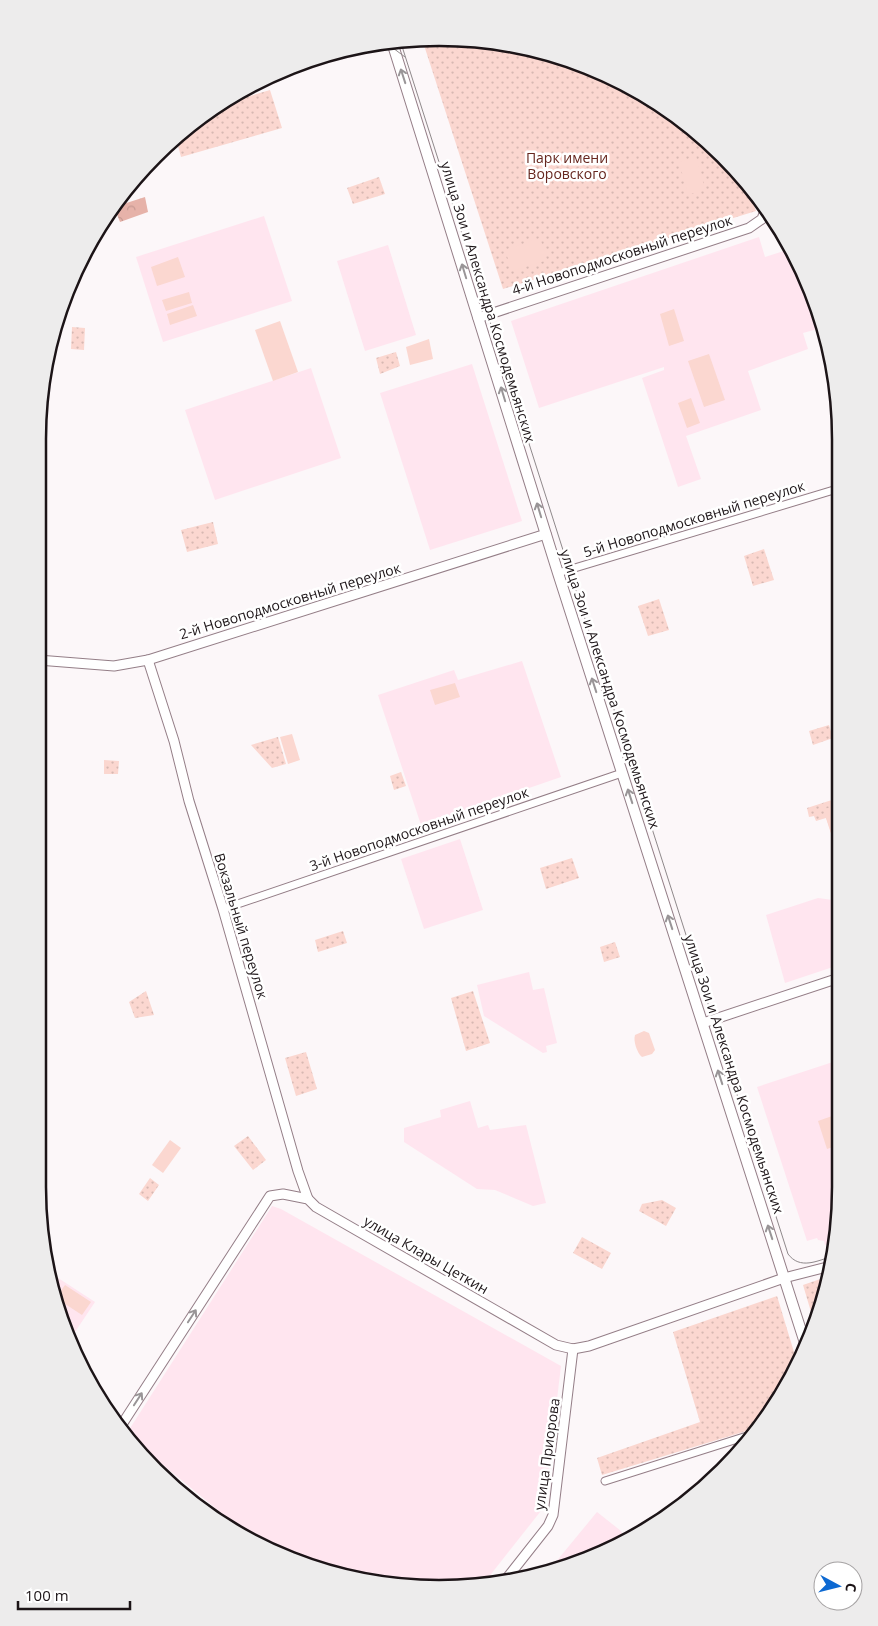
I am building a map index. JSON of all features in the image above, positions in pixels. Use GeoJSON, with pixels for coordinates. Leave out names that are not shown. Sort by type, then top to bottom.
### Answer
{"type":"FeatureCollection","features":[{"type":"Feature","properties":{"kind":"main road","name":"улица Зои и Александра Космодемьянских"},"geometry":{"type":"LineString","coordinates":[[394,49],[558,573],[803,1335]]}},
{"type":"Feature","properties":{"kind":"street","name":"4-й Новоподмосковный переулок"},"geometry":{"type":"LineString","coordinates":[[478,318],[749,228],[763,217]]}},
{"type":"Feature","properties":{"kind":"street","name":"5-й Новоподмосковный переулок"},"geometry":{"type":"LineString","coordinates":[[558,573],[832,491]]}},
{"type":"Feature","properties":{"kind":"street","name":"2-й Новоподмосковный переулок"},"geometry":{"type":"LineString","coordinates":[[46,661],[114,666],[148,660],[546,534]]}},
{"type":"Feature","properties":{"kind":"street","name":"Вокзальный переулок"},"geometry":{"type":"LineString","coordinates":[[148,660],[174,741],[189,801],[223,909],[298,1171],[308,1199]]}},
{"type":"Feature","properties":{"kind":"street","name":"3-й Новоподмосковный переулок"},"geometry":{"type":"LineString","coordinates":[[223,909],[622,773]]}},
{"type":"Feature","properties":{"kind":"street"},"geometry":{"type":"LineString","coordinates":[[702,1023],[832,980]]}},
{"type":"Feature","properties":{"kind":"street","name":"улица Клары Цеткин"},"geometry":{"type":"LineString","coordinates":[[124,1422],[270,1196],[283,1194],[308,1199],[316,1207],[556,1345],[574,1349]]}},
{"type":"Feature","properties":{"kind":"street"},"geometry":{"type":"LineString","coordinates":[[574,1349],[589,1346],[784,1278],[823,1268]]}},
{"type":"Feature","properties":{"kind":"street","name":"улица Приорова"},"geometry":{"type":"LineString","coordinates":[[511,1573],[548,1526],[553,1515],[574,1349]]}},
{"type":"Feature","properties":{"kind":"street"},"geometry":{"type":"LineString","coordinates":[[605,1481],[741,1438]]}},
{"type":"Feature","properties":{"kind":"shaded area"},"geometry":{"type":"Polygon","coordinates":[[[264,216],[292,301],[163,342],[136,257],[264,216]]]}},
{"type":"Feature","properties":{"kind":"shaded area"},"geometry":{"type":"Polygon","coordinates":[[[759,237],[765,257],[783,251],[802,289],[816,329],[803,333],[808,349],[748,371],[761,410],[686,436],[701,479],[678,487],[642,378],[664,370],[664,367],[539,408],[511,321],[759,237]]]}},
{"type":"Feature","properties":{"kind":"shaded area"},"geometry":{"type":"Polygon","coordinates":[[[388,245],[416,335],[365,351],[337,261],[388,245]]]}},
{"type":"Feature","properties":{"kind":"shaded area"},"geometry":{"type":"Polygon","coordinates":[[[472,364],[522,521],[430,550],[380,393],[472,364]]]}},
{"type":"Feature","properties":{"kind":"shaded area"},"geometry":{"type":"Polygon","coordinates":[[[311,368],[341,458],[215,500],[185,410],[311,368]]]}},
{"type":"Feature","properties":{"kind":"shaded area"},"geometry":{"type":"Polygon","coordinates":[[[522,661],[561,777],[421,825],[378,695],[454,670],[458,680],[522,661]]]}},
{"type":"Feature","properties":{"kind":"shaded area"},"geometry":{"type":"Polygon","coordinates":[[[460,839],[483,910],[424,929],[401,859],[460,839]]]}},
{"type":"Feature","properties":{"kind":"shaded area"},"geometry":{"type":"Polygon","coordinates":[[[818,898],[832,900],[832,967],[785,983],[766,915],[818,898]]]}},
{"type":"Feature","properties":{"kind":"shaded area"},"geometry":{"type":"Polygon","coordinates":[[[529,972],[533,990],[544,988],[557,1043],[546,1046],[547,1052],[543,1053],[484,1016],[477,985],[529,972]]]}},
{"type":"Feature","properties":{"kind":"shaded area"},"geometry":{"type":"Polygon","coordinates":[[[832,1062],[832,1187],[827,1244],[825,1245],[824,1241],[817,1238],[807,1241],[757,1087],[832,1062]]]}},
{"type":"Feature","properties":{"kind":"shaded area"},"geometry":{"type":"Polygon","coordinates":[[[470,1101],[478,1128],[488,1125],[490,1130],[526,1125],[546,1203],[533,1206],[495,1190],[477,1189],[404,1142],[404,1128],[441,1117],[440,1110],[470,1101]]]}},
{"type":"Feature","properties":{"kind":"shaded area"},"geometry":{"type":"Polygon","coordinates":[[[272,1206],[281,1209],[561,1366],[544,1507],[489,1576],[439,1580],[388,1576],[337,1566],[289,1550],[226,1517],[155,1458],[130,1429],[272,1206]]]}},
{"type":"Feature","properties":{"kind":"shaded area"},"geometry":{"type":"Polygon","coordinates":[[[57,1277],[95,1302],[74,1333],[57,1277]]]}},
{"type":"Feature","properties":{"kind":"shaded area"},"geometry":{"type":"Polygon","coordinates":[[[597,1512],[621,1531],[622,1534],[613,1539],[556,1562],[597,1512]]]}},
{"type":"Feature","properties":{"kind":"green space","name":"Парк имени Воровского"},"geometry":{"type":"Polygon","coordinates":[[[424,47],[465,47],[516,54],[565,67],[613,87],[657,112],[698,144],[734,180],[753,203],[756,211],[503,289],[424,47]]]}},
{"type":"Feature","properties":{"kind":"green space"},"geometry":{"type":"Polygon","coordinates":[[[270,90],[282,128],[181,157],[178,146],[221,112],[246,97],[270,90]]]}},
{"type":"Feature","properties":{"kind":"green space"},"geometry":{"type":"Polygon","coordinates":[[[696,156],[705,189],[688,195],[679,162],[696,156]]]}},
{"type":"Feature","properties":{"kind":"green space"},"geometry":{"type":"Polygon","coordinates":[[[379,177],[385,194],[353,204],[347,188],[379,177]]]}},
{"type":"Feature","properties":{"kind":"green space"},"geometry":{"type":"Polygon","coordinates":[[[145,197],[148,212],[120,222],[117,214],[124,204],[145,197]]]}},
{"type":"Feature","properties":{"kind":"green space"},"geometry":{"type":"Polygon","coordinates":[[[540,238],[547,260],[512,271],[505,250],[540,238]]]}},
{"type":"Feature","properties":{"kind":"green space"},"geometry":{"type":"Polygon","coordinates":[[[178,257],[185,277],[157,286],[151,267],[178,257]]]}},
{"type":"Feature","properties":{"kind":"green space"},"geometry":{"type":"Polygon","coordinates":[[[189,292],[192,303],[166,311],[162,300],[189,292]]]}},
{"type":"Feature","properties":{"kind":"green space"},"geometry":{"type":"Polygon","coordinates":[[[193,305],[197,316],[170,325],[167,314],[193,305]]]}},
{"type":"Feature","properties":{"kind":"green space"},"geometry":{"type":"Polygon","coordinates":[[[674,309],[684,341],[669,346],[660,314],[674,309]]]}},
{"type":"Feature","properties":{"kind":"green space"},"geometry":{"type":"Polygon","coordinates":[[[280,321],[298,372],[273,381],[255,330],[280,321]]]}},
{"type":"Feature","properties":{"kind":"green space"},"geometry":{"type":"Polygon","coordinates":[[[72,327],[85,328],[84,350],[71,349],[72,327]]]}},
{"type":"Feature","properties":{"kind":"green space"},"geometry":{"type":"Polygon","coordinates":[[[429,339],[433,359],[410,365],[406,347],[429,339]]]}},
{"type":"Feature","properties":{"kind":"green space"},"geometry":{"type":"Polygon","coordinates":[[[396,352],[400,366],[380,374],[376,358],[396,352]]]}},
{"type":"Feature","properties":{"kind":"green space"},"geometry":{"type":"Polygon","coordinates":[[[709,354],[725,400],[704,407],[688,361],[709,354]]]}},
{"type":"Feature","properties":{"kind":"green space"},"geometry":{"type":"Polygon","coordinates":[[[691,398],[700,423],[687,428],[678,403],[691,398]]]}},
{"type":"Feature","properties":{"kind":"green space"},"geometry":{"type":"Polygon","coordinates":[[[213,522],[218,544],[187,552],[181,530],[213,522]]]}},
{"type":"Feature","properties":{"kind":"green space"},"geometry":{"type":"Polygon","coordinates":[[[764,549],[774,580],[753,586],[744,556],[764,549]]]}},
{"type":"Feature","properties":{"kind":"green space"},"geometry":{"type":"Polygon","coordinates":[[[659,599],[669,630],[648,636],[638,606],[659,599]]]}},
{"type":"Feature","properties":{"kind":"green space"},"geometry":{"type":"Polygon","coordinates":[[[455,683],[460,697],[435,705],[430,690],[455,683]]]}},
{"type":"Feature","properties":{"kind":"green space"},"geometry":{"type":"Polygon","coordinates":[[[829,725],[832,738],[813,745],[809,731],[829,725]]]}},
{"type":"Feature","properties":{"kind":"green space"},"geometry":{"type":"Polygon","coordinates":[[[292,734],[300,760],[288,764],[280,737],[292,734]]]}},
{"type":"Feature","properties":{"kind":"green space"},"geometry":{"type":"Polygon","coordinates":[[[278,737],[286,764],[272,768],[251,745],[278,737]]]}},
{"type":"Feature","properties":{"kind":"green space"},"geometry":{"type":"Polygon","coordinates":[[[104,760],[119,761],[118,774],[104,774],[104,760]]]}},
{"type":"Feature","properties":{"kind":"green space"},"geometry":{"type":"Polygon","coordinates":[[[401,772],[406,786],[394,790],[390,776],[401,772]]]}},
{"type":"Feature","properties":{"kind":"green space"},"geometry":{"type":"Polygon","coordinates":[[[832,800],[832,837],[826,818],[816,821],[814,816],[809,817],[807,808],[832,800]]]}},
{"type":"Feature","properties":{"kind":"green space"},"geometry":{"type":"Polygon","coordinates":[[[832,806],[832,835],[824,812],[825,809],[832,806]]]}},
{"type":"Feature","properties":{"kind":"green space"},"geometry":{"type":"Polygon","coordinates":[[[572,858],[579,878],[546,889],[540,868],[572,858]]]}},
{"type":"Feature","properties":{"kind":"green space"},"geometry":{"type":"Polygon","coordinates":[[[343,931],[347,943],[318,952],[315,940],[343,931]]]}},
{"type":"Feature","properties":{"kind":"green space"},"geometry":{"type":"Polygon","coordinates":[[[615,942],[620,957],[604,962],[600,947],[615,942]]]}},
{"type":"Feature","properties":{"kind":"green space"},"geometry":{"type":"Polygon","coordinates":[[[146,991],[154,1015],[135,1018],[129,1002],[146,991]]]}},
{"type":"Feature","properties":{"kind":"green space"},"geometry":{"type":"Polygon","coordinates":[[[473,991],[490,1043],[466,1051],[451,998],[473,991]]]}},
{"type":"Feature","properties":{"kind":"green space"},"geometry":{"type":"Polygon","coordinates":[[[644,1031],[649,1033],[655,1050],[652,1054],[642,1057],[635,1044],[635,1035],[644,1031]]]}},
{"type":"Feature","properties":{"kind":"green space"},"geometry":{"type":"Polygon","coordinates":[[[306,1052],[317,1089],[296,1096],[285,1058],[306,1052]]]}},
{"type":"Feature","properties":{"kind":"green space"},"geometry":{"type":"Polygon","coordinates":[[[832,1116],[832,1147],[827,1149],[818,1121],[832,1116]]]}},
{"type":"Feature","properties":{"kind":"green space"},"geometry":{"type":"Polygon","coordinates":[[[248,1136],[266,1160],[253,1170],[234,1146],[248,1136]]]}},
{"type":"Feature","properties":{"kind":"green space"},"geometry":{"type":"Polygon","coordinates":[[[170,1140],[181,1148],[163,1173],[152,1165],[170,1140]]]}},
{"type":"Feature","properties":{"kind":"green space"},"geometry":{"type":"Polygon","coordinates":[[[150,1178],[159,1185],[148,1201],[139,1194],[150,1178]]]}},
{"type":"Feature","properties":{"kind":"green space"},"geometry":{"type":"Polygon","coordinates":[[[662,1200],[676,1208],[666,1226],[639,1211],[642,1204],[662,1200]]]}},
{"type":"Feature","properties":{"kind":"green space"},"geometry":{"type":"Polygon","coordinates":[[[582,1237],[611,1253],[602,1269],[573,1253],[582,1237]]]}},
{"type":"Feature","properties":{"kind":"green space"},"geometry":{"type":"Polygon","coordinates":[[[820,1279],[811,1312],[803,1285],[820,1279]]]}},
{"type":"Feature","properties":{"kind":"green space"},"geometry":{"type":"Polygon","coordinates":[[[65,1285],[91,1302],[82,1315],[64,1303],[61,1291],[65,1285]]]}},
{"type":"Feature","properties":{"kind":"green space"},"geometry":{"type":"Polygon","coordinates":[[[777,1296],[794,1354],[766,1405],[747,1431],[602,1475],[597,1458],[700,1422],[673,1332],[777,1296]]]}},
{"type":"Feature","properties":{"kind":"tram line"},"geometry":{"type":"LineString","coordinates":[[403,48],[788,1254],[793,1259],[803,1263],[825,1259]]}},
{"type":"Feature","properties":{"kind":"tram line"},"geometry":{"type":"LineString","coordinates":[[395,49],[405,57]]}}]}
